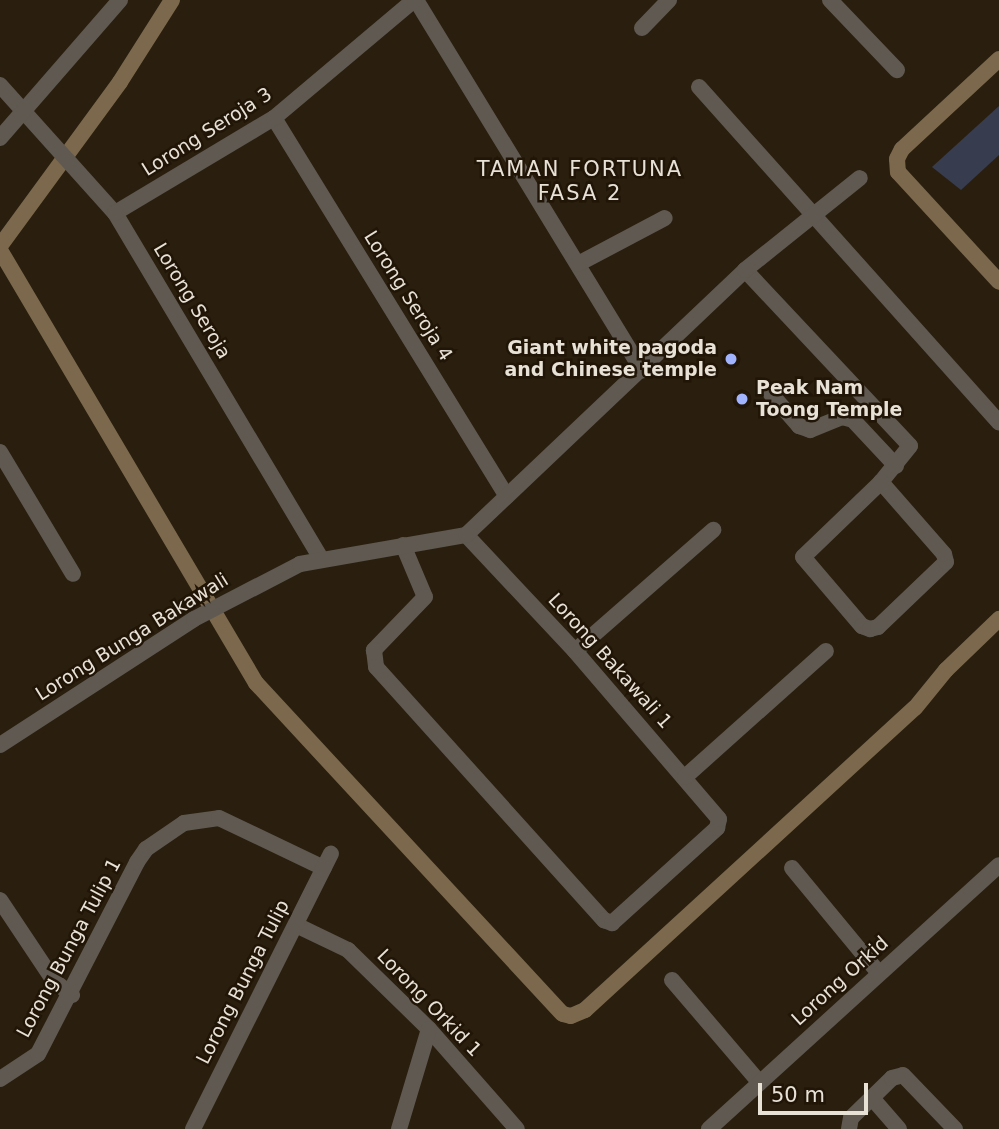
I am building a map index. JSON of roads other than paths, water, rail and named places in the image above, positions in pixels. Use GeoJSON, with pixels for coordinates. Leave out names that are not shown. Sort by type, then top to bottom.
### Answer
{"type":"FeatureCollection","features":[{"type":"Feature","properties":{"kind":"street"},"geometry":{"type":"LineString","coordinates":[[0,138],[120,0]]}},
{"type":"Feature","properties":{"kind":"street"},"geometry":{"type":"LineString","coordinates":[[415,0],[642,370]]}},
{"type":"Feature","properties":{"kind":"street","name":"Lorong Seroja 3"},"geometry":{"type":"LineString","coordinates":[[115,213],[274,118],[415,0]]}},
{"type":"Feature","properties":{"kind":"street"},"geometry":{"type":"LineString","coordinates":[[642,28],[669,0]]}},
{"type":"Feature","properties":{"kind":"street"},"geometry":{"type":"LineString","coordinates":[[830,0],[897,70]]}},
{"type":"Feature","properties":{"kind":"street","name":"Lorong Seroja"},"geometry":{"type":"LineString","coordinates":[[0,85],[48,134],[115,213],[321,559]]}},
{"type":"Feature","properties":{"kind":"street"},"geometry":{"type":"LineString","coordinates":[[699,87],[999,423]]}},
{"type":"Feature","properties":{"kind":"street","name":"Lorong Seroja 4"},"geometry":{"type":"LineString","coordinates":[[274,118],[507,496]]}},
{"type":"Feature","properties":{"kind":"street"},"geometry":{"type":"LineString","coordinates":[[466,535],[745,270],[860,178]]}},
{"type":"Feature","properties":{"kind":"street"},"geometry":{"type":"LineString","coordinates":[[578,264],[665,218]]}},
{"type":"Feature","properties":{"kind":"street"},"geometry":{"type":"LineString","coordinates":[[745,270],[908,439],[909,453],[803,557],[862,626],[870,629],[878,627],[946,562],[944,554],[881,482]]}},
{"type":"Feature","properties":{"kind":"street"},"geometry":{"type":"LineString","coordinates":[[771,394],[799,426],[810,430],[842,417],[853,420],[896,466]]}},
{"type":"Feature","properties":{"kind":"street"},"geometry":{"type":"LineString","coordinates":[[0,452],[6,474],[73,574]]}},
{"type":"Feature","properties":{"kind":"street"},"geometry":{"type":"LineString","coordinates":[[575,651],[713,530]]}},
{"type":"Feature","properties":{"kind":"street","name":"Lorong Bunga Bakawali"},"geometry":{"type":"LineString","coordinates":[[0,745],[194,619],[300,564],[466,535]]}},
{"type":"Feature","properties":{"kind":"street","name":"Lorong Bakawali 1"},"geometry":{"type":"LineString","coordinates":[[403,545],[425,597],[374,650],[373,659],[604,920],[612,923],[716,828],[719,820],[575,651],[466,535]]}},
{"type":"Feature","properties":{"kind":"street"},"geometry":{"type":"LineString","coordinates":[[685,777],[826,651]]}},
{"type":"Feature","properties":{"kind":"street","name":"Lorong Bunga Tulip 1"},"geometry":{"type":"LineString","coordinates":[[0,1079],[38,1054],[72,995],[137,862],[146,849],[184,823],[219,818],[328,861]]}},
{"type":"Feature","properties":{"kind":"street","name":"Lorong Bunga Tulip"},"geometry":{"type":"LineString","coordinates":[[192,1129],[328,861]]}},
{"type":"Feature","properties":{"kind":"street","name":"Lorong Orkid"},"geometry":{"type":"LineString","coordinates":[[709,1129],[999,865]]}},
{"type":"Feature","properties":{"kind":"street"},"geometry":{"type":"LineString","coordinates":[[792,868],[879,973]]}},
{"type":"Feature","properties":{"kind":"street"},"geometry":{"type":"LineString","coordinates":[[0,900],[54,981],[72,995]]}},
{"type":"Feature","properties":{"kind":"street","name":"Lorong Orkid 1"},"geometry":{"type":"LineString","coordinates":[[296,925],[348,950],[429,1029],[517,1129]]}},
{"type":"Feature","properties":{"kind":"street"},"geometry":{"type":"LineString","coordinates":[[672,980],[760,1083]]}},
{"type":"Feature","properties":{"kind":"street"},"geometry":{"type":"LineString","coordinates":[[399,1129],[429,1029]]}},
{"type":"Feature","properties":{"kind":"street"},"geometry":{"type":"LineString","coordinates":[[849,1129],[850,1118],[892,1078],[903,1075],[955,1129]]}},
{"type":"Feature","properties":{"kind":"street"},"geometry":{"type":"LineString","coordinates":[[872,1098],[899,1129]]}},
{"type":"Feature","properties":{"kind":"waterway"},"geometry":{"type":"LineString","coordinates":[[0,246],[120,82],[172,0]]}},
{"type":"Feature","properties":{"kind":"waterway"},"geometry":{"type":"LineString","coordinates":[[999,59],[902,149],[897,159],[898,172],[999,282]]}},
{"type":"Feature","properties":{"kind":"waterway"},"geometry":{"type":"LineString","coordinates":[[0,250],[256,683],[563,1014],[571,1016],[585,1010],[915,708],[946,670],[999,619]]}},
{"type":"Feature","properties":{"kind":"place","name":"Giant white pagoda and Chinese temple"},"geometry":{"type":"Point","coordinates":[731,359]}},
{"type":"Feature","properties":{"kind":"place","name":"Peak Nam Toong Temple"},"geometry":{"type":"Point","coordinates":[742,399]}},
{"type":"Feature","properties":{"kind":"district","name":"TAMAN FORTUNA FASA 2"},"geometry":{"type":"Point","coordinates":[580,181]}}]}
